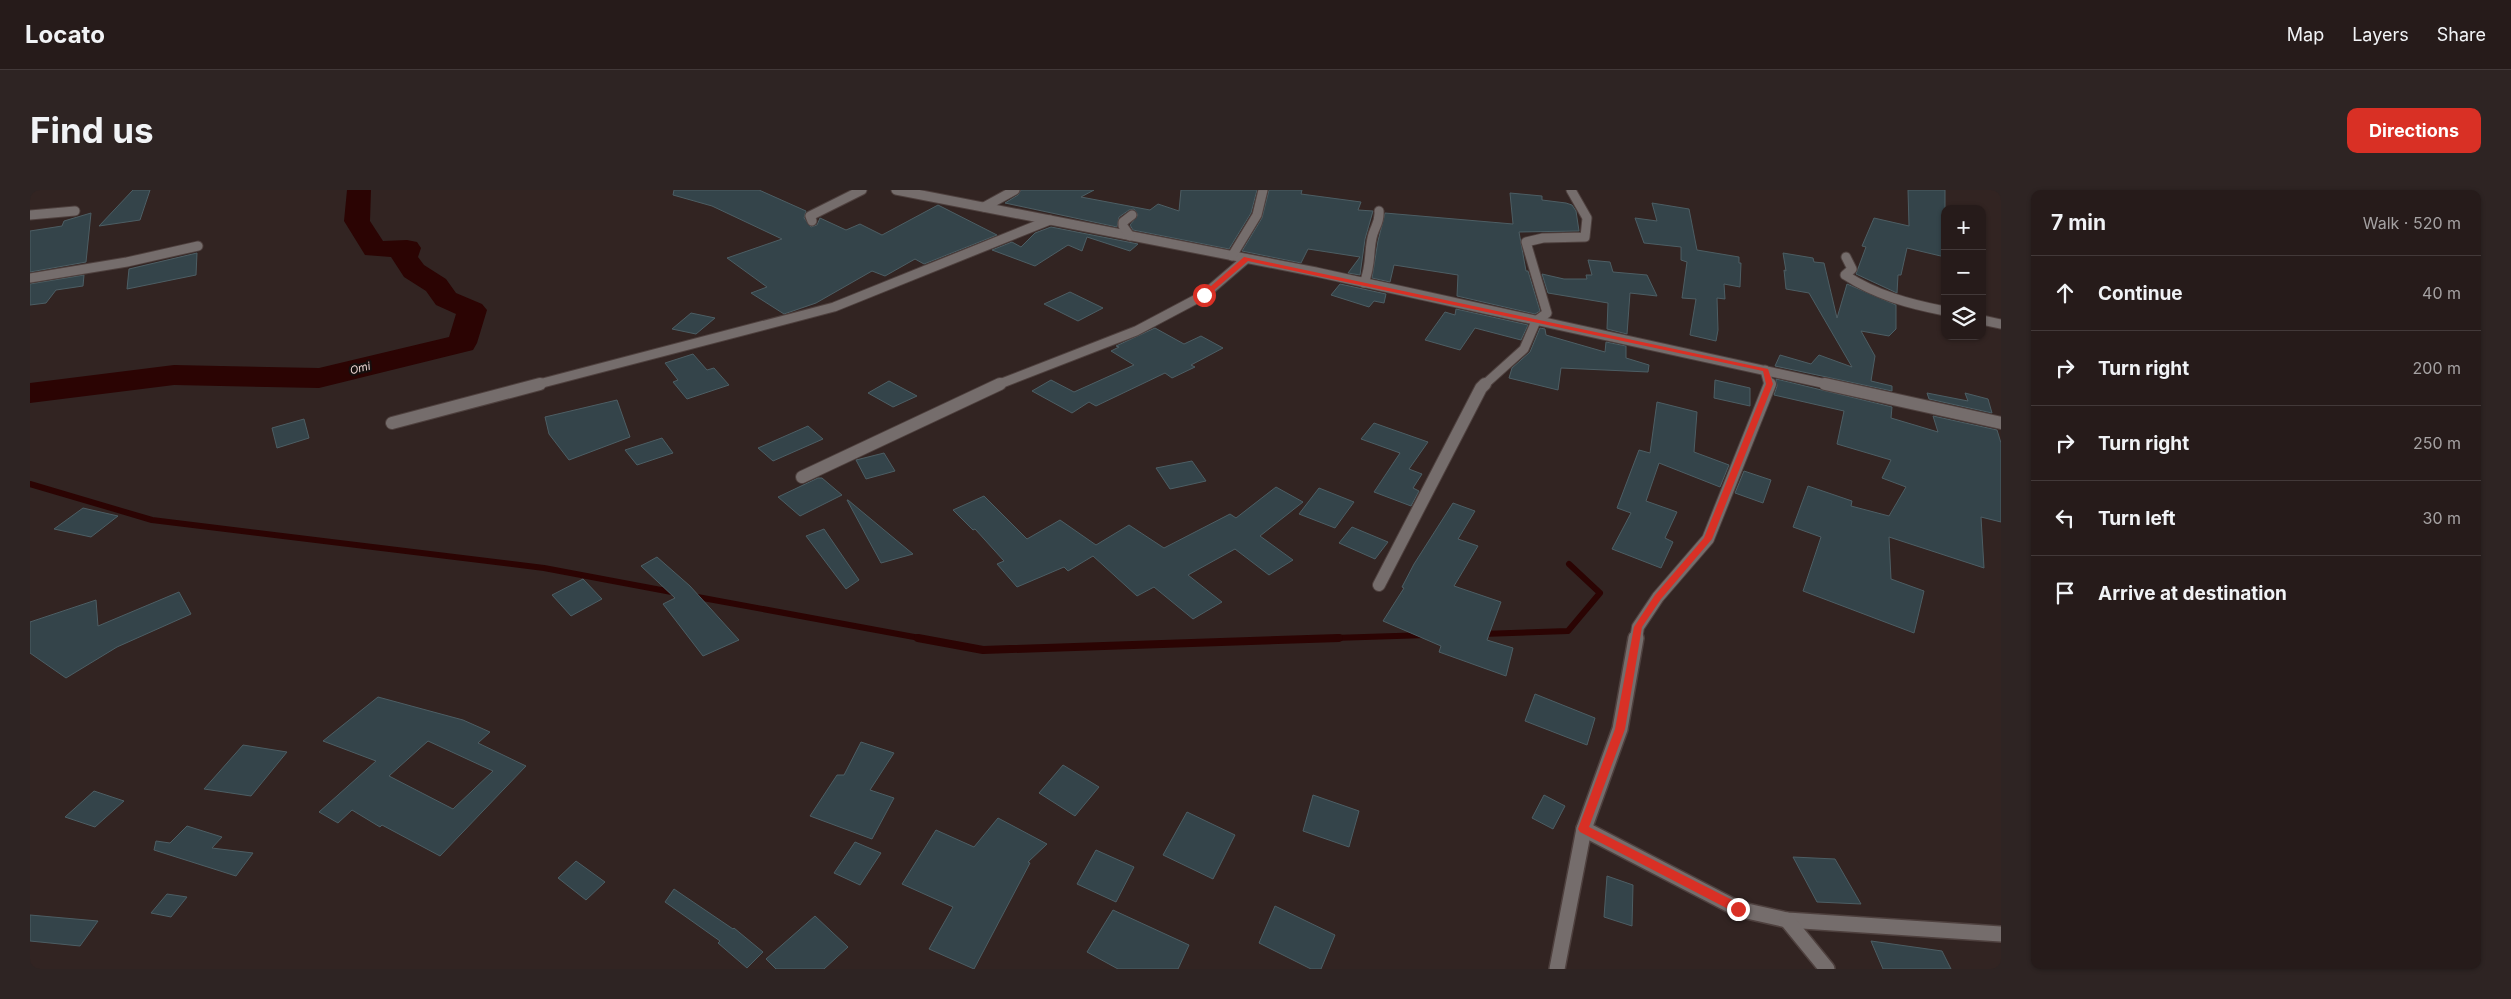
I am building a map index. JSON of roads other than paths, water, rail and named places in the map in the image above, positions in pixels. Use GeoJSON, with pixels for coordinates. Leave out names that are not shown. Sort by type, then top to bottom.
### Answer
{"type":"FeatureCollection","features":[{"type":"Feature","properties":{"kind":"street"},"geometry":{"type":"LineString","coordinates":[[812,221],[810,216],[821,209],[852,197],[862,190]]}},
{"type":"Feature","properties":{"kind":"street"},"geometry":{"type":"LineString","coordinates":[[896,190],[1364,283],[2001,423]]}},
{"type":"Feature","properties":{"kind":"street"},"geometry":{"type":"LineString","coordinates":[[984,207],[1015,190]]}},
{"type":"Feature","properties":{"kind":"street"},"geometry":{"type":"LineString","coordinates":[[1232,256],[1254,221],[1264,198],[1263,190]]}},
{"type":"Feature","properties":{"kind":"street"},"geometry":{"type":"LineString","coordinates":[[1380,585],[1482,388],[1524,349],[1536,321],[1546,313],[1526,242],[1543,238],[1586,236],[1589,230],[1589,218],[1571,190]]}},
{"type":"Feature","properties":{"kind":"street"},"geometry":{"type":"LineString","coordinates":[[30,216],[75,211]]}},
{"type":"Feature","properties":{"kind":"street"},"geometry":{"type":"LineString","coordinates":[[1364,283],[1370,268],[1373,235],[1380,221],[1379,211]]}},
{"type":"Feature","properties":{"kind":"street"},"geometry":{"type":"LineString","coordinates":[[1130,236],[1123,226],[1123,222],[1132,215]]}},
{"type":"Feature","properties":{"kind":"street"},"geometry":{"type":"LineString","coordinates":[[392,423],[834,307],[1050,220]]}},
{"type":"Feature","properties":{"kind":"street"},"geometry":{"type":"LineString","coordinates":[[30,278],[127,262],[198,246]]}},
{"type":"Feature","properties":{"kind":"street"},"geometry":{"type":"LineString","coordinates":[[1846,257],[1852,269],[1845,276],[1863,287],[1892,300],[1941,310]]}},
{"type":"Feature","properties":{"kind":"street"},"geometry":{"type":"LineString","coordinates":[[802,477],[998,385],[1136,331],[1204,295],[1246,259]]}},
{"type":"Feature","properties":{"kind":"street"},"geometry":{"type":"LineString","coordinates":[[1986,321],[2001,324]]}},
{"type":"Feature","properties":{"kind":"street"},"geometry":{"type":"LineString","coordinates":[[1558,969],[1584,829],[1620,729],[1638,627],[1658,597],[1708,539],[1770,384],[1766,370]]}},
{"type":"Feature","properties":{"kind":"street"},"geometry":{"type":"LineString","coordinates":[[1584,829],[1738,909],[1787,920],[2001,934]]}},
{"type":"Feature","properties":{"kind":"street"},"geometry":{"type":"LineString","coordinates":[[1787,920],[1827,969]]}},
{"type":"Feature","properties":{"kind":"waterway","name":"Omi"},"geometry":{"type":"LineString","coordinates":[[30,393],[174,375],[319,378],[462,343],[472,310],[446,299],[436,285],[414,271],[404,258],[407,248],[375,249],[357,221],[359,190]]}},
{"type":"Feature","properties":{"kind":"waterway"},"geometry":{"type":"LineString","coordinates":[[30,484],[152,520],[544,568],[677,593]]}},
{"type":"Feature","properties":{"kind":"waterway"},"geometry":{"type":"LineString","coordinates":[[1482,634],[1568,631],[1600,593],[1569,564]]}},
{"type":"Feature","properties":{"kind":"waterway"},"geometry":{"type":"LineString","coordinates":[[692,596],[925,639]]}},
{"type":"Feature","properties":{"kind":"waterway"},"geometry":{"type":"LineString","coordinates":[[1302,639],[1427,635]]}},
{"type":"Feature","properties":{"kind":"waterway"},"geometry":{"type":"LineString","coordinates":[[918,638],[983,650],[1339,638]]}}]}
